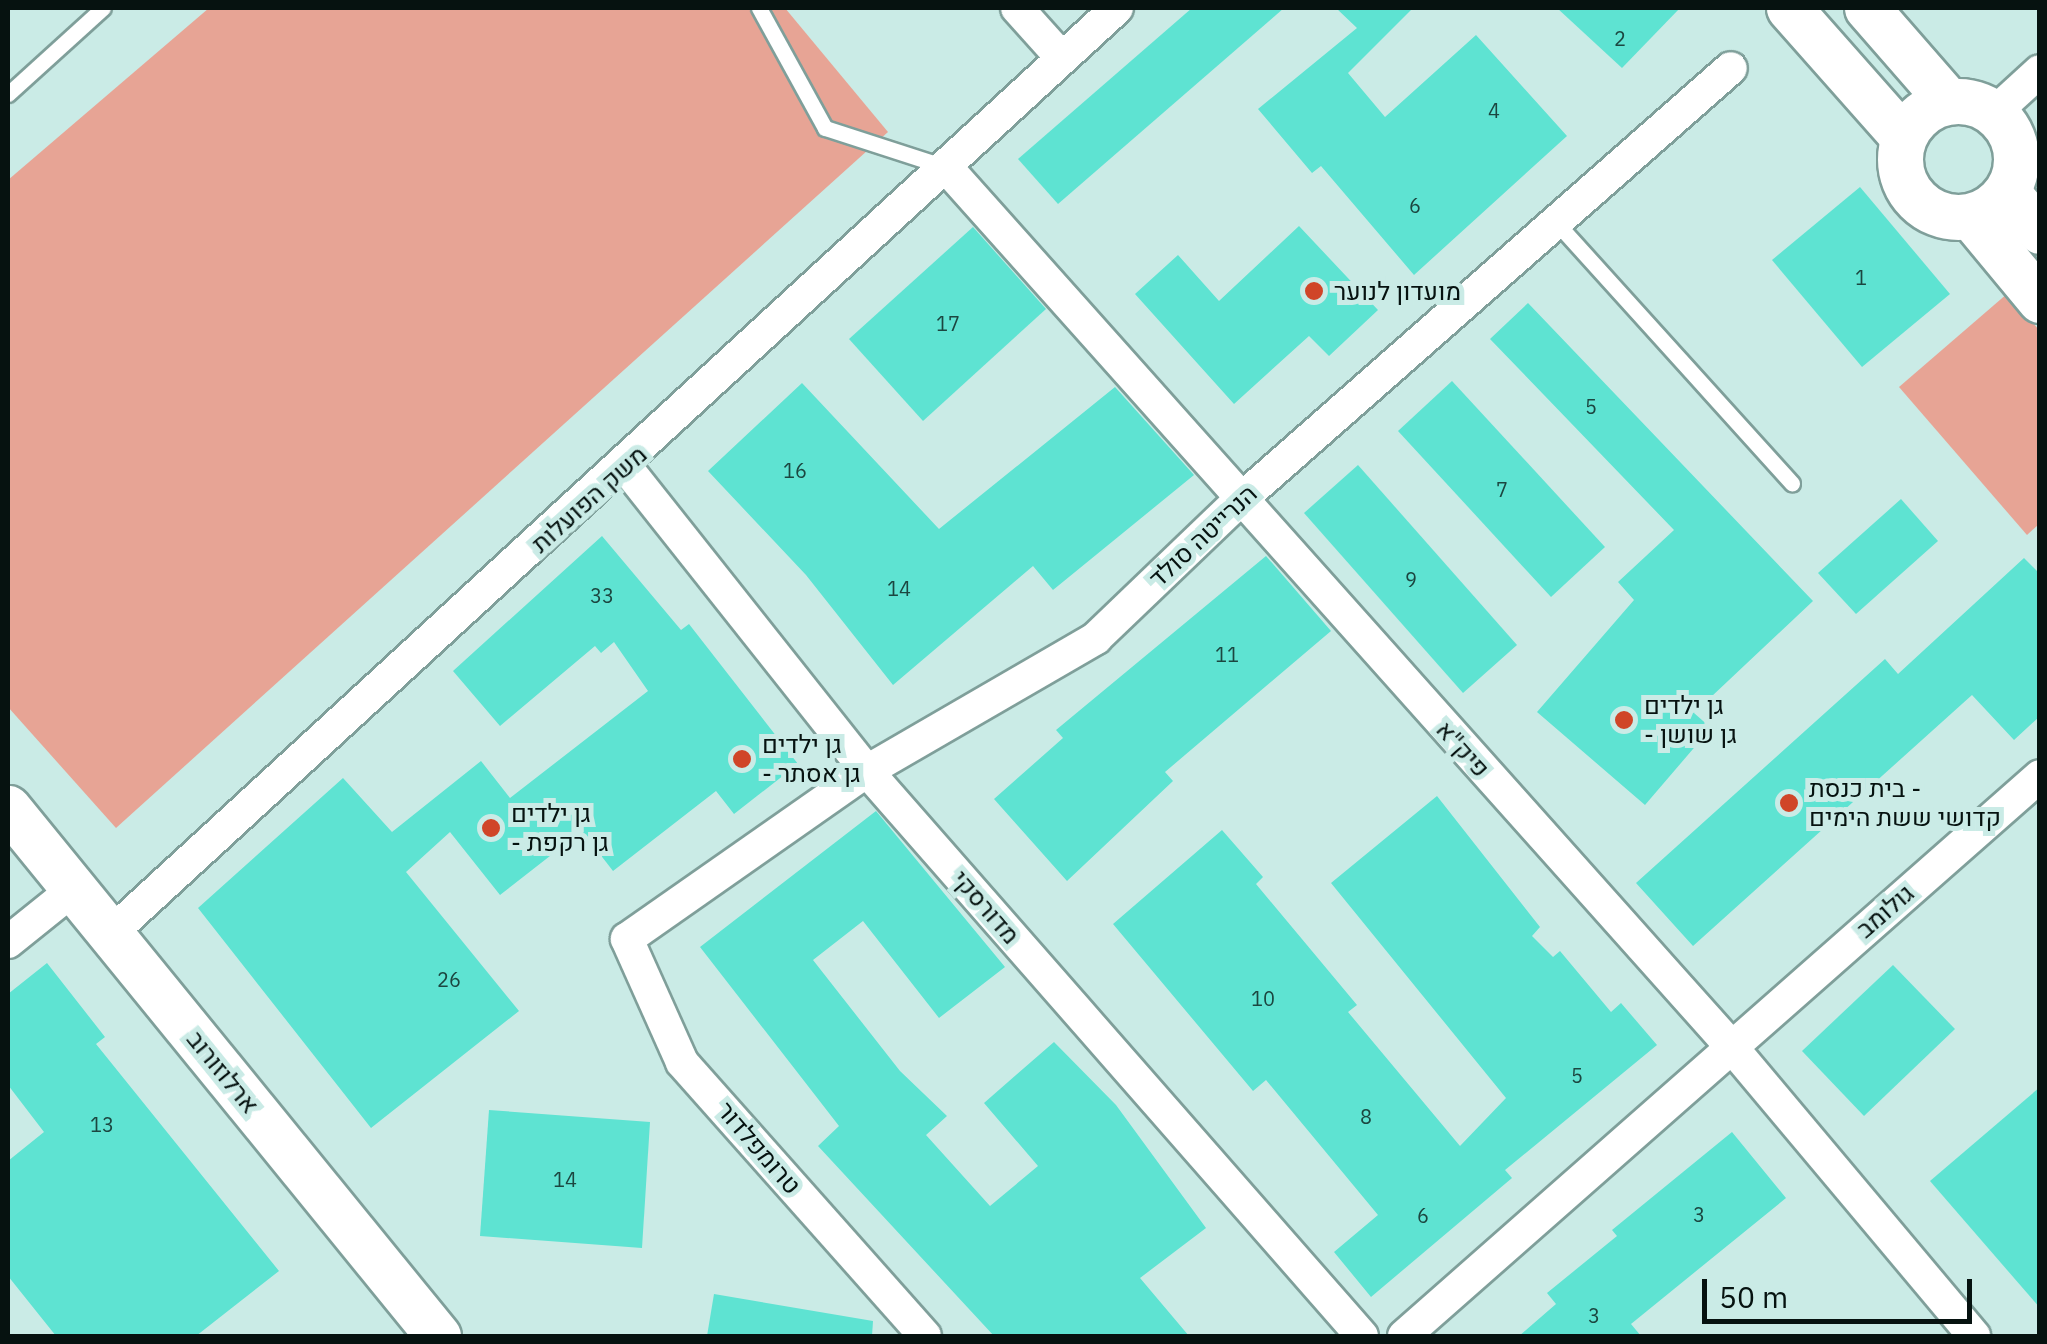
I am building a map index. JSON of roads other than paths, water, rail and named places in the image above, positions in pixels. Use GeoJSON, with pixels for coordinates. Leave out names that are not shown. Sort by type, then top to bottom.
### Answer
{"type":"FeatureCollection","features":[{"type":"Feature","properties":{"kind":"street"},"geometry":{"type":"LineString","coordinates":[[1018,8],[1062,58]]}},
{"type":"Feature","properties":{"kind":"street","name":"משק הפועלות"},"geometry":{"type":"LineString","coordinates":[[110,934],[625,466],[1117,8]]}},
{"type":"Feature","properties":{"kind":"street"},"geometry":{"type":"LineString","coordinates":[[1789,8],[1903,137],[1908,190],[1935,213],[1989,204],[2040,231]]}},
{"type":"Feature","properties":{"kind":"street"},"geometry":{"type":"LineString","coordinates":[[1867,8],[1948,102]]}},
{"type":"Feature","properties":{"kind":"street","name":"הנרייטה סולד"},"geometry":{"type":"LineString","coordinates":[[627,938],[868,772],[1096,638],[1239,501],[1731,68]]}},
{"type":"Feature","properties":{"kind":"street"},"geometry":{"type":"LineString","coordinates":[[1994,113],[2040,71]]}},
{"type":"Feature","properties":{"kind":"street"},"geometry":{"type":"LineString","coordinates":[[1903,137],[1930,108],[1948,102],[1994,113],[2014,142],[1989,204],[2040,300]]}},
{"type":"Feature","properties":{"kind":"street","name":"פיק\"א"},"geometry":{"type":"LineString","coordinates":[[946,167],[1239,501],[1730,1045],[1974,1336]]}},
{"type":"Feature","properties":{"kind":"street","name":"מדורסקי"},"geometry":{"type":"LineString","coordinates":[[625,466],[868,772],[1362,1336]]}},
{"type":"Feature","properties":{"kind":"street","name":"גולומב"},"geometry":{"type":"LineString","coordinates":[[1730,1045],[2040,776]]}},
{"type":"Feature","properties":{"kind":"street","name":"ארלוזורוב"},"geometry":{"type":"LineString","coordinates":[[8,808],[438,1336]]}},
{"type":"Feature","properties":{"kind":"street"},"geometry":{"type":"LineString","coordinates":[[8,942],[74,890]]}},
{"type":"Feature","properties":{"kind":"street","name":"טרומפלדור"},"geometry":{"type":"LineString","coordinates":[[627,938],[682,1062],[925,1336]]}},
{"type":"Feature","properties":{"kind":"street"},"geometry":{"type":"LineString","coordinates":[[1404,1336],[1730,1045]]}},
{"type":"Feature","properties":{"kind":"lane"},"geometry":{"type":"LineString","coordinates":[[8,94],[103,8]]}},
{"type":"Feature","properties":{"kind":"lane"},"geometry":{"type":"LineString","coordinates":[[760,8],[824,128],[946,167]]}},
{"type":"Feature","properties":{"kind":"lane"},"geometry":{"type":"LineString","coordinates":[[1554,220],[1792,483]]}},
{"type":"Feature","properties":{"kind":"place","name":"מועדון לנוער"},"geometry":{"type":"Point","coordinates":[1314,291]}},
{"type":"Feature","properties":{"kind":"place","name":"גן ילדים - גן שושן"},"geometry":{"type":"Point","coordinates":[1624,720]}},
{"type":"Feature","properties":{"kind":"place","name":"גן ילדים - גן אסתר"},"geometry":{"type":"Point","coordinates":[742,759]}},
{"type":"Feature","properties":{"kind":"place","name":"בית כנסת - קדושי ששת הימים"},"geometry":{"type":"Point","coordinates":[1789,803]}},
{"type":"Feature","properties":{"kind":"place","name":"גן ילדים - גן רקפת"},"geometry":{"type":"Point","coordinates":[491,828]}}]}
